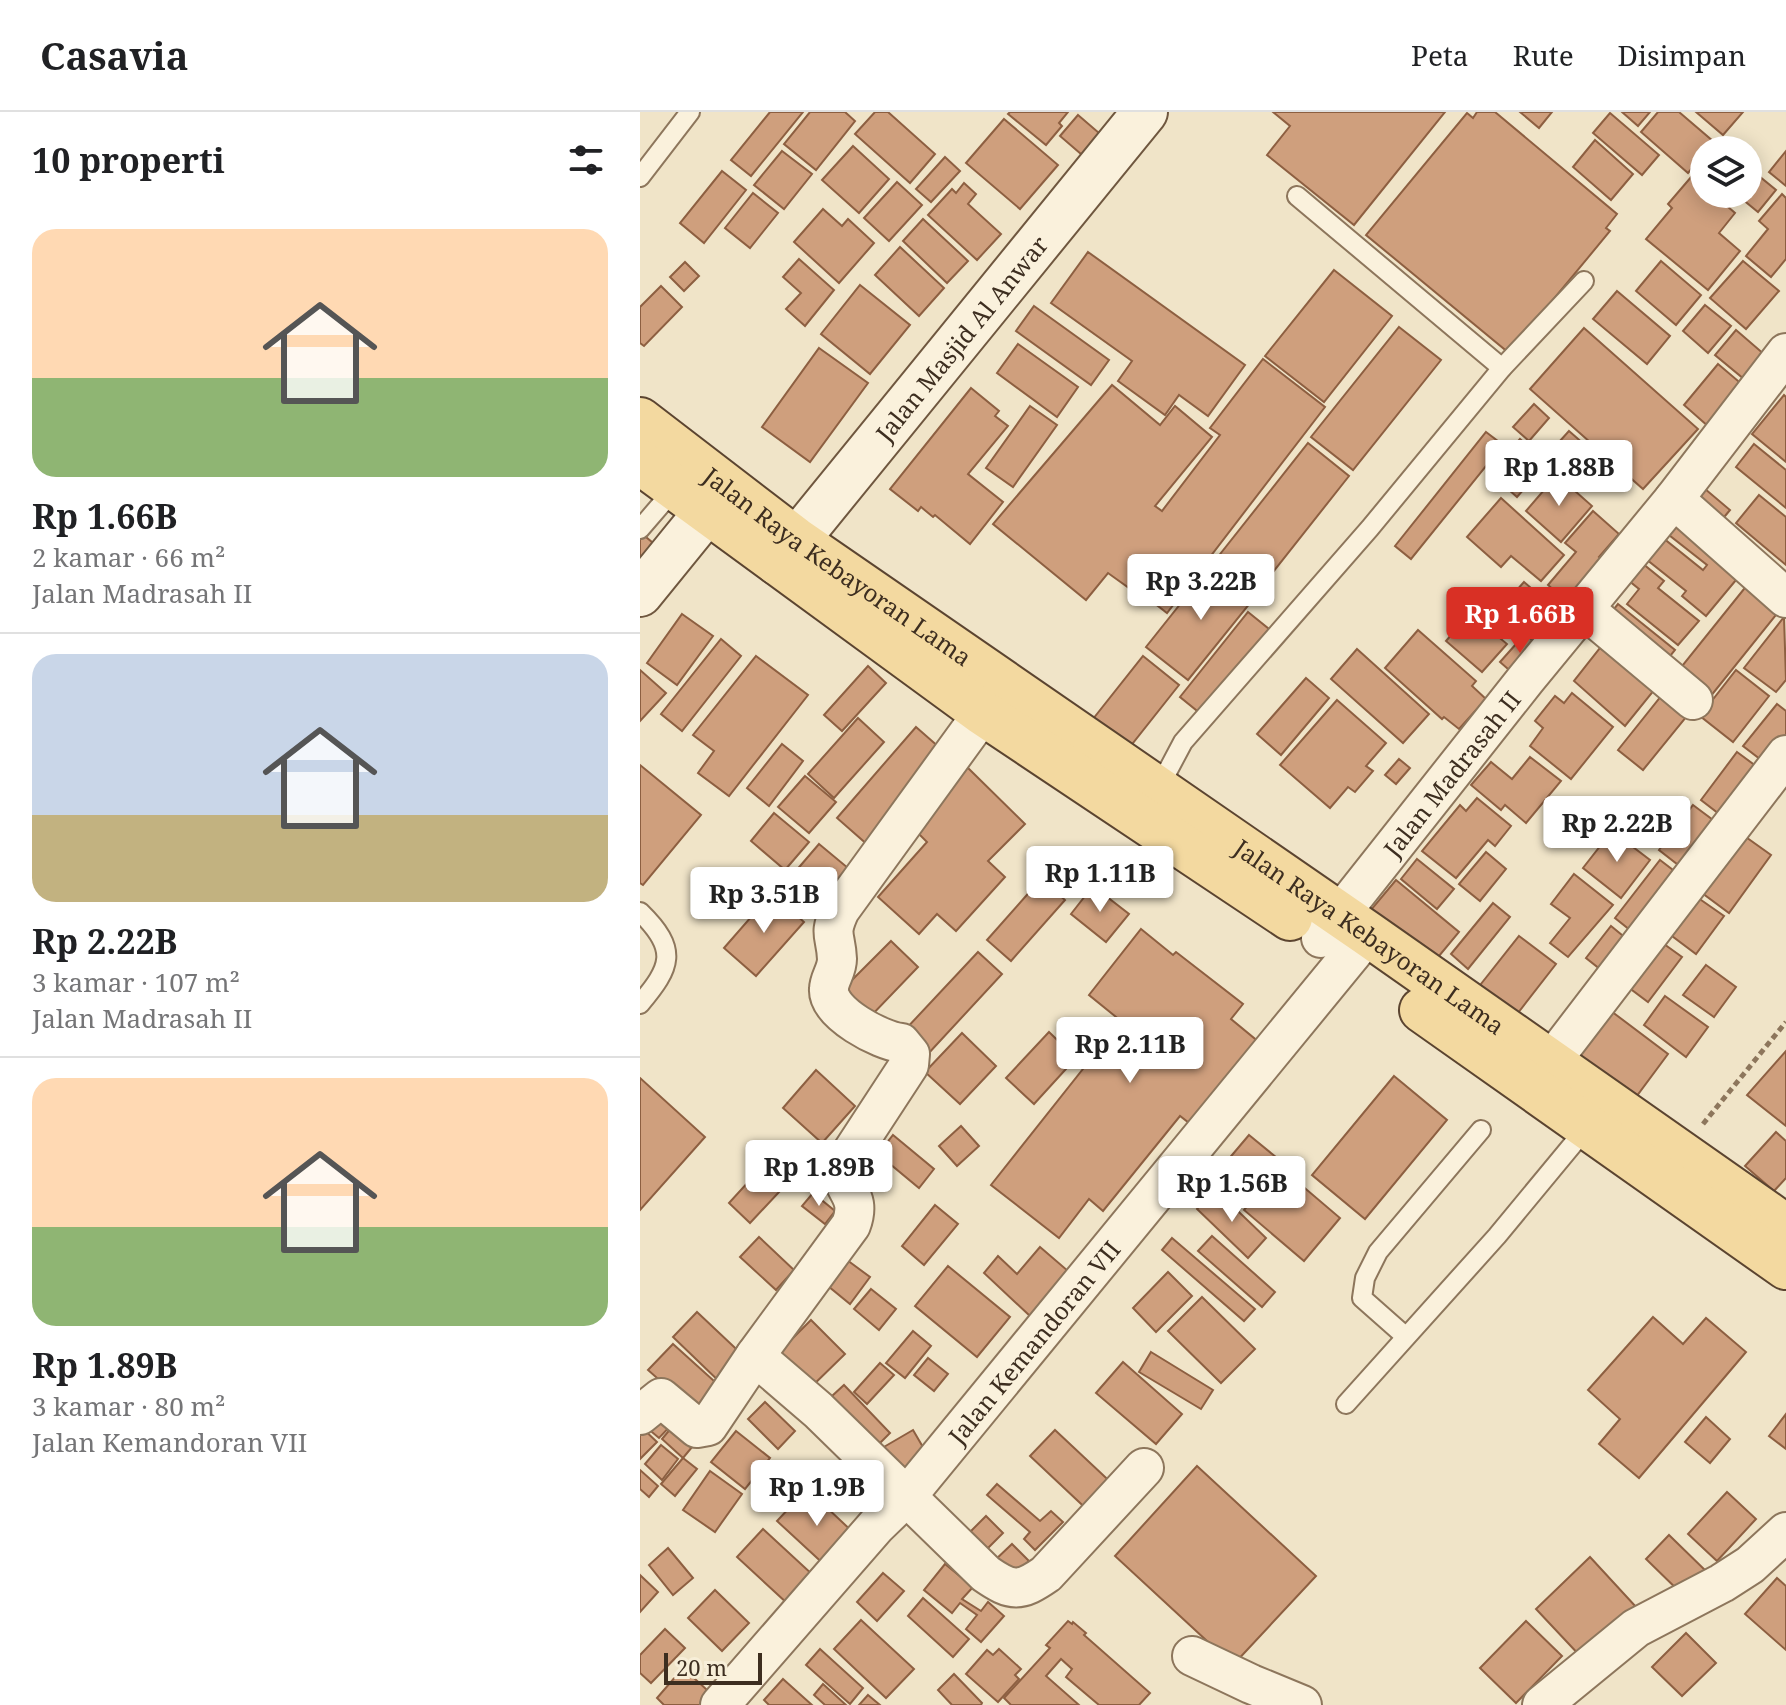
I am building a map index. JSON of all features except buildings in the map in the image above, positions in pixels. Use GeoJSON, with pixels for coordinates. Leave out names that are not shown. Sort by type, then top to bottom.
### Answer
{"type":"FeatureCollection","features":[{"type":"Feature","properties":{"kind":"main road","name":"Jalan Raya Kebayoran Lama"},"geometry":{"type":"LineString","coordinates":[[640,420],[701,488],[931,653],[1012,718],[1150,804],[1609,1122],[1786,1227]]}},
{"type":"Feature","properties":{"kind":"main road","name":"Jalan Raya Kebayoran Lama"},"geometry":{"type":"LineString","coordinates":[[640,462],[701,488]]}},
{"type":"Feature","properties":{"kind":"main road","name":"Jalan Raya Kebayoran Lama"},"geometry":{"type":"LineString","coordinates":[[1344,936],[1550,1063],[1668,1183],[1786,1267]]}},
{"type":"Feature","properties":{"kind":"street","name":"Jalan Masjid Al Anwar"},"geometry":{"type":"LineString","coordinates":[[787,551],[1129,118]]}},
{"type":"Feature","properties":{"kind":"street","name":"Jalan Madrasah II"},"geometry":{"type":"LineString","coordinates":[[1344,936],[1583,608],[1674,499],[1786,353]]}},
{"type":"Feature","properties":{"kind":"street"},"geometry":{"type":"LineString","coordinates":[[640,594],[701,488]]}},
{"type":"Feature","properties":{"kind":"street"},"geometry":{"type":"LineString","coordinates":[[1674,499],[1786,598]]}},
{"type":"Feature","properties":{"kind":"street"},"geometry":{"type":"LineString","coordinates":[[1583,608],[1693,700]]}},
{"type":"Feature","properties":{"kind":"street"},"geometry":{"type":"LineString","coordinates":[[640,1415],[661,1398],[697,1428],[708,1426],[851,1225],[856,1212],[855,1201],[842,1177],[843,1166],[909,1065],[910,1054],[901,1043],[885,1041],[867,1032],[832,1004],[828,990],[837,960],[832,928],[840,910],[1012,718]]}},
{"type":"Feature","properties":{"kind":"street"},"geometry":{"type":"LineString","coordinates":[[1550,1063],[1786,755]]}},
{"type":"Feature","properties":{"kind":"street","name":"Jalan Kemandoran VII"},"geometry":{"type":"LineString","coordinates":[[720,1705],[876,1526],[907,1496],[1344,936]]}},
{"type":"Feature","properties":{"kind":"street"},"geometry":{"type":"LineString","coordinates":[[755,1356],[818,1410],[986,1574],[1001,1585],[1017,1589],[1046,1574],[1144,1468]]}},
{"type":"Feature","properties":{"kind":"street"},"geometry":{"type":"LineString","coordinates":[[1542,1705],[1636,1628],[1722,1583],[1750,1565],[1786,1532]]}},
{"type":"Feature","properties":{"kind":"street"},"geometry":{"type":"LineString","coordinates":[[1192,1656],[1302,1705]]}},
{"type":"Feature","properties":{"kind":"lane"},"geometry":{"type":"LineString","coordinates":[[640,177],[690,112]]}},
{"type":"Feature","properties":{"kind":"lane"},"geometry":{"type":"LineString","coordinates":[[1297,196],[1502,368]]}},
{"type":"Feature","properties":{"kind":"lane"},"geometry":{"type":"LineString","coordinates":[[1150,804],[1183,742],[1370,528],[1502,368],[1584,281]]}},
{"type":"Feature","properties":{"kind":"lane"},"geometry":{"type":"LineString","coordinates":[[640,529],[701,488]]}},
{"type":"Feature","properties":{"kind":"lane"},"geometry":{"type":"LineString","coordinates":[[640,912],[665,946],[667,965],[661,979],[640,1004]]}},
{"type":"Feature","properties":{"kind":"lane"},"geometry":{"type":"LineString","coordinates":[[1346,1404],[1497,1236],[1609,1122]]}},
{"type":"Feature","properties":{"kind":"lane"},"geometry":{"type":"LineString","coordinates":[[1405,1336],[1362,1298],[1365,1278],[1385,1243],[1481,1130]]}},
{"type":"Feature","properties":{"kind":"path"},"geometry":{"type":"LineString","coordinates":[[1701,1126],[1786,1022]]}}]}
